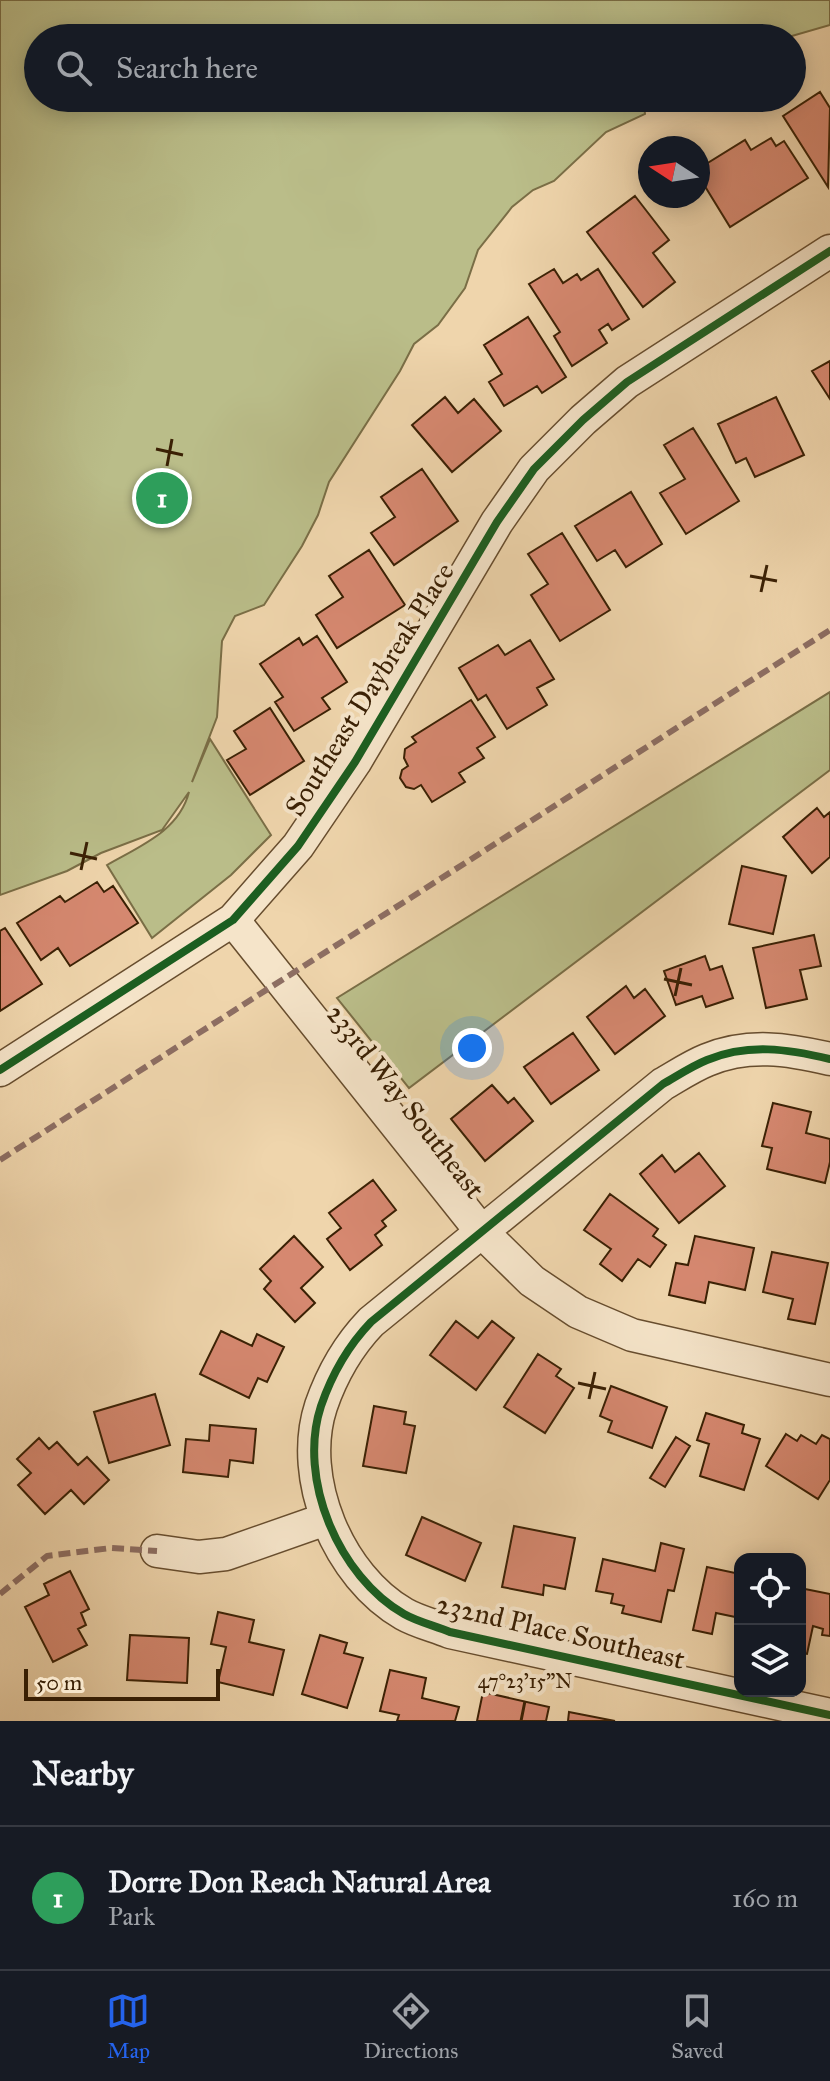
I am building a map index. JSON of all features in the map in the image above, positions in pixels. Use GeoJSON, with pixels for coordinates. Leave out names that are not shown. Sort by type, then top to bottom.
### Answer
{"type":"FeatureCollection","features":[{"type":"Feature","properties":{"kind":"street","name":"Southeast Daybreak Place"},"geometry":{"type":"LineString","coordinates":[[0,1070],[233,920],[298,846],[355,762],[497,522],[534,469],[627,382],[830,251]]}},
{"type":"Feature","properties":{"kind":"street","name":"233rd Way Southeast"},"geometry":{"type":"LineString","coordinates":[[233,920],[481,1231],[532,1281],[578,1312],[606,1325],[662,1343],[830,1380]]}},
{"type":"Feature","properties":{"kind":"street","name":"232nd Place Southeast"},"geometry":{"type":"LineString","coordinates":[[830,1059],[773,1048],[739,1051],[707,1060],[663,1084],[371,1322],[340,1362],[321,1407],[315,1436],[317,1478],[326,1519],[349,1562],[373,1590],[405,1615],[450,1632],[830,1715]]}},
{"type":"Feature","properties":{"kind":"street"},"geometry":{"type":"LineString","coordinates":[[157,1551],[199,1557],[226,1554],[326,1519]]}},
{"type":"Feature","properties":{"kind":"green space"},"geometry":{"type":"Polygon","coordinates":[[[0,0],[830,0],[830,25],[806,32],[806,24],[24,24],[24,112],[645,114],[606,132],[554,181],[533,190],[512,207],[478,250],[465,288],[438,325],[414,344],[329,482],[318,515],[302,546],[264,605],[235,616],[222,641],[217,717],[192,782],[210,739],[271,835],[231,875],[152,938],[107,865],[157,836],[177,817],[189,792],[162,830],[101,853],[67,871],[0,895],[0,0]]]}},
{"type":"Feature","properties":{"kind":"green space"},"geometry":{"type":"Polygon","coordinates":[[[830,692],[830,770],[409,1088],[337,998],[830,692]]]}},
{"type":"Feature","properties":{"kind":"building"},"geometry":{"type":"Polygon","coordinates":[[[820,92],[830,108],[828,187],[783,116],[789,112],[806,112],[806,101],[820,92]]]}},
{"type":"Feature","properties":{"kind":"building"},"geometry":{"type":"Polygon","coordinates":[[[771,138],[776,146],[784,141],[808,178],[730,227],[710,194],[710,162],[745,140],[751,150],[771,138]]]}},
{"type":"Feature","properties":{"kind":"building"},"geometry":{"type":"Polygon","coordinates":[[[635,196],[638,208],[644,208],[669,240],[653,253],[675,282],[643,307],[587,232],[635,196]]]}},
{"type":"Feature","properties":{"kind":"building"},"geometry":{"type":"Polygon","coordinates":[[[554,269],[563,283],[577,274],[581,280],[598,269],[629,319],[612,330],[608,324],[599,330],[607,343],[572,366],[554,336],[560,332],[529,284],[554,269]]]}},
{"type":"Feature","properties":{"kind":"building"},"geometry":{"type":"Polygon","coordinates":[[[528,317],[566,377],[542,393],[537,386],[504,406],[489,382],[502,374],[484,345],[528,317]]]}},
{"type":"Feature","properties":{"kind":"building"},"geometry":{"type":"Polygon","coordinates":[[[830,361],[830,399],[812,371],[830,361]]]}},
{"type":"Feature","properties":{"kind":"building"},"geometry":{"type":"Polygon","coordinates":[[[445,397],[458,413],[474,399],[501,431],[452,472],[412,425],[445,397]]]}},
{"type":"Feature","properties":{"kind":"building"},"geometry":{"type":"Polygon","coordinates":[[[776,397],[804,455],[755,477],[746,458],[736,463],[718,424],[776,397]]]}},
{"type":"Feature","properties":{"kind":"building"},"geometry":{"type":"Polygon","coordinates":[[[693,428],[739,501],[686,534],[660,493],[685,479],[664,445],[693,428]]]}},
{"type":"Feature","properties":{"kind":"building"},"geometry":{"type":"Polygon","coordinates":[[[422,469],[458,521],[394,565],[371,533],[395,517],[381,497],[422,469]]]}},
{"type":"Feature","properties":{"kind":"building"},"geometry":{"type":"Polygon","coordinates":[[[631,492],[662,544],[626,567],[615,550],[597,561],[575,526],[631,492]]]}},
{"type":"Feature","properties":{"kind":"building"},"geometry":{"type":"Polygon","coordinates":[[[562,533],[610,610],[560,641],[531,595],[548,584],[528,554],[562,533]]]}},
{"type":"Feature","properties":{"kind":"building"},"geometry":{"type":"Polygon","coordinates":[[[369,550],[405,605],[337,648],[316,615],[343,597],[329,576],[369,550]]]}},
{"type":"Feature","properties":{"kind":"building"},"geometry":{"type":"Polygon","coordinates":[[[317,636],[347,682],[322,698],[330,709],[294,731],[275,702],[283,697],[260,664],[299,638],[303,645],[317,636]]]}},
{"type":"Feature","properties":{"kind":"building"},"geometry":{"type":"Polygon","coordinates":[[[530,640],[554,679],[537,688],[547,705],[507,729],[486,695],[478,700],[459,668],[498,645],[505,655],[530,640]]]}},
{"type":"Feature","properties":{"kind":"building"},"geometry":{"type":"Polygon","coordinates":[[[471,700],[495,737],[477,748],[484,758],[459,773],[465,782],[432,802],[421,785],[414,789],[406,787],[400,778],[402,770],[408,766],[404,758],[405,749],[416,742],[412,737],[471,700]]]}},
{"type":"Feature","properties":{"kind":"building"},"geometry":{"type":"Polygon","coordinates":[[[270,708],[304,761],[250,795],[227,760],[246,749],[234,731],[270,708]]]}},
{"type":"Feature","properties":{"kind":"building"},"geometry":{"type":"Polygon","coordinates":[[[817,808],[824,817],[830,812],[830,857],[812,873],[783,837],[817,808]]]}},
{"type":"Feature","properties":{"kind":"building"},"geometry":{"type":"Polygon","coordinates":[[[742,866],[786,876],[773,934],[729,924],[742,866]]]}},
{"type":"Feature","properties":{"kind":"building"},"geometry":{"type":"Polygon","coordinates":[[[97,882],[104,892],[113,886],[138,923],[70,966],[58,948],[41,960],[17,923],[60,896],[65,902],[97,882]]]}},
{"type":"Feature","properties":{"kind":"building"},"geometry":{"type":"Polygon","coordinates":[[[5,928],[42,984],[0,1011],[0,931],[5,928]]]}},
{"type":"Feature","properties":{"kind":"building"},"geometry":{"type":"Polygon","coordinates":[[[814,935],[821,966],[800,970],[807,999],[766,1008],[753,948],[814,935]]]}},
{"type":"Feature","properties":{"kind":"building"},"geometry":{"type":"Polygon","coordinates":[[[705,956],[710,970],[722,966],[733,998],[706,1007],[702,996],[676,1005],[664,971],[705,956]]]}},
{"type":"Feature","properties":{"kind":"building"},"geometry":{"type":"Polygon","coordinates":[[[626,986],[634,998],[645,989],[665,1016],[615,1054],[587,1017],[626,986]]]}},
{"type":"Feature","properties":{"kind":"building"},"geometry":{"type":"Polygon","coordinates":[[[573,1033],[599,1070],[551,1104],[524,1067],[573,1033]]]}},
{"type":"Feature","properties":{"kind":"building"},"geometry":{"type":"Polygon","coordinates":[[[492,1085],[508,1103],[514,1098],[533,1121],[485,1161],[451,1119],[492,1085]]]}},
{"type":"Feature","properties":{"kind":"building"},"geometry":{"type":"Polygon","coordinates":[[[773,1103],[811,1112],[806,1133],[830,1139],[830,1162],[825,1183],[767,1169],[772,1148],[762,1146],[773,1103]]]}},
{"type":"Feature","properties":{"kind":"building"},"geometry":{"type":"Polygon","coordinates":[[[699,1153],[725,1186],[679,1223],[640,1174],[662,1155],[675,1172],[699,1153]]]}},
{"type":"Feature","properties":{"kind":"building"},"geometry":{"type":"Polygon","coordinates":[[[373,1180],[396,1210],[382,1221],[386,1226],[375,1235],[382,1245],[350,1270],[327,1239],[341,1228],[329,1213],[373,1180]]]}},
{"type":"Feature","properties":{"kind":"building"},"geometry":{"type":"Polygon","coordinates":[[[610,1194],[658,1229],[653,1236],[666,1245],[650,1267],[638,1259],[622,1281],[600,1264],[611,1249],[584,1230],[610,1194]]]}},
{"type":"Feature","properties":{"kind":"building"},"geometry":{"type":"Polygon","coordinates":[[[294,1236],[323,1267],[301,1288],[315,1303],[295,1322],[264,1289],[271,1281],[260,1269],[294,1236]]]}},
{"type":"Feature","properties":{"kind":"building"},"geometry":{"type":"Polygon","coordinates":[[[695,1236],[754,1248],[745,1290],[709,1282],[705,1303],[669,1295],[676,1263],[688,1265],[695,1236]]]}},
{"type":"Feature","properties":{"kind":"building"},"geometry":{"type":"Polygon","coordinates":[[[772,1252],[828,1263],[815,1324],[788,1319],[793,1299],[763,1292],[772,1252]]]}},
{"type":"Feature","properties":{"kind":"building"},"geometry":{"type":"Polygon","coordinates":[[[456,1321],[478,1338],[492,1321],[514,1338],[476,1390],[430,1355],[456,1321]]]}},
{"type":"Feature","properties":{"kind":"building"},"geometry":{"type":"Polygon","coordinates":[[[221,1331],[252,1346],[257,1334],[284,1347],[267,1382],[258,1378],[249,1398],[200,1374],[221,1331]]]}},
{"type":"Feature","properties":{"kind":"building"},"geometry":{"type":"Polygon","coordinates":[[[538,1354],[561,1369],[556,1376],[574,1388],[545,1433],[504,1407],[538,1354]]]}},
{"type":"Feature","properties":{"kind":"building"},"geometry":{"type":"Polygon","coordinates":[[[611,1386],[667,1407],[652,1448],[608,1432],[612,1421],[600,1416],[611,1386]]]}},
{"type":"Feature","properties":{"kind":"building"},"geometry":{"type":"Polygon","coordinates":[[[155,1394],[170,1445],[109,1463],[94,1412],[155,1394]]]}},
{"type":"Feature","properties":{"kind":"building"},"geometry":{"type":"Polygon","coordinates":[[[374,1406],[406,1412],[404,1424],[415,1426],[406,1473],[363,1466],[374,1406]]]}},
{"type":"Feature","properties":{"kind":"building"},"geometry":{"type":"Polygon","coordinates":[[[706,1413],[744,1425],[742,1433],[760,1439],[744,1490],[700,1476],[709,1444],[697,1440],[706,1413]]]}},
{"type":"Feature","properties":{"kind":"building"},"geometry":{"type":"Polygon","coordinates":[[[210,1425],[256,1429],[253,1463],[230,1460],[228,1477],[183,1472],[186,1439],[209,1441],[210,1425]]]}},
{"type":"Feature","properties":{"kind":"building"},"geometry":{"type":"Polygon","coordinates":[[[786,1434],[797,1441],[801,1435],[816,1444],[822,1435],[830,1439],[830,1480],[818,1499],[766,1466],[786,1434]]]}},
{"type":"Feature","properties":{"kind":"building"},"geometry":{"type":"Polygon","coordinates":[[[676,1437],[690,1446],[665,1487],[650,1478],[676,1437]]]}},
{"type":"Feature","properties":{"kind":"building"},"geometry":{"type":"Polygon","coordinates":[[[39,1438],[49,1449],[57,1442],[78,1465],[87,1457],[109,1480],[84,1504],[71,1490],[45,1514],[18,1485],[31,1473],[17,1459],[39,1438]]]}},
{"type":"Feature","properties":{"kind":"building"},"geometry":{"type":"Polygon","coordinates":[[[422,1517],[481,1543],[465,1581],[406,1555],[422,1517]]]}},
{"type":"Feature","properties":{"kind":"building"},"geometry":{"type":"Polygon","coordinates":[[[514,1526],[575,1538],[565,1589],[544,1585],[543,1595],[502,1587],[514,1526]]]}},
{"type":"Feature","properties":{"kind":"building"},"geometry":{"type":"Polygon","coordinates":[[[661,1543],[684,1549],[674,1591],[668,1590],[661,1622],[622,1613],[624,1606],[611,1603],[613,1594],[596,1591],[603,1559],[655,1571],[661,1543]]]}},
{"type":"Feature","properties":{"kind":"building"},"geometry":{"type":"Polygon","coordinates":[[[707,1567],[734,1573],[734,1617],[716,1613],[712,1634],[693,1630],[707,1567]]]}},
{"type":"Feature","properties":{"kind":"building"},"geometry":{"type":"Polygon","coordinates":[[[70,1571],[89,1609],[81,1613],[86,1625],[78,1629],[87,1645],[53,1662],[25,1607],[49,1595],[44,1584],[70,1571]]]}},
{"type":"Feature","properties":{"kind":"building"},"geometry":{"type":"Polygon","coordinates":[[[806,1589],[830,1594],[830,1636],[822,1635],[823,1629],[813,1626],[807,1654],[806,1589]]]}},
{"type":"Feature","properties":{"kind":"building"},"geometry":{"type":"Polygon","coordinates":[[[218,1612],[254,1620],[249,1642],[284,1650],[273,1695],[218,1682],[226,1647],[211,1644],[218,1612]]]}},
{"type":"Feature","properties":{"kind":"building"},"geometry":{"type":"Polygon","coordinates":[[[130,1635],[189,1638],[187,1683],[127,1680],[130,1635]]]}},
{"type":"Feature","properties":{"kind":"building"},"geometry":{"type":"Polygon","coordinates":[[[320,1635],[347,1643],[344,1653],[363,1658],[347,1708],[302,1694],[320,1635]]]}},
{"type":"Feature","properties":{"kind":"building"},"geometry":{"type":"Polygon","coordinates":[[[390,1670],[426,1678],[422,1698],[459,1707],[455,1721],[397,1721],[399,1715],[380,1711],[390,1670]]]}},
{"type":"Feature","properties":{"kind":"building"},"geometry":{"type":"Polygon","coordinates":[[[483,1692],[549,1707],[546,1721],[477,1721],[483,1692]]]}},
{"type":"Feature","properties":{"kind":"building"},"geometry":{"type":"Polygon","coordinates":[[[569,1712],[615,1721],[568,1721],[569,1712]]]}},
{"type":"Feature","properties":{"kind":"marked path"},"geometry":{"type":"LineString","coordinates":[[0,1160],[830,630]]}},
{"type":"Feature","properties":{"kind":"marked path"},"geometry":{"type":"LineString","coordinates":[[0,1594],[47,1556],[111,1548],[157,1551]]}},
{"type":"Feature","properties":{"kind":"cycle path"},"geometry":{"type":"LineString","coordinates":[[0,1070],[233,920],[298,846],[355,762],[497,522],[534,469],[627,382],[830,251]]}},
{"type":"Feature","properties":{"kind":"cycle path"},"geometry":{"type":"LineString","coordinates":[[830,1059],[783,1050],[738,1051],[701,1062],[663,1084],[371,1322],[336,1372],[325,1394],[315,1434],[315,1464],[329,1524],[360,1576],[381,1597],[409,1617],[450,1632],[830,1715]]}},
{"type":"Feature","properties":{"kind":"place","name":"Dorre Don Reach Natural Area"},"geometry":{"type":"Point","coordinates":[162,498]}}]}
